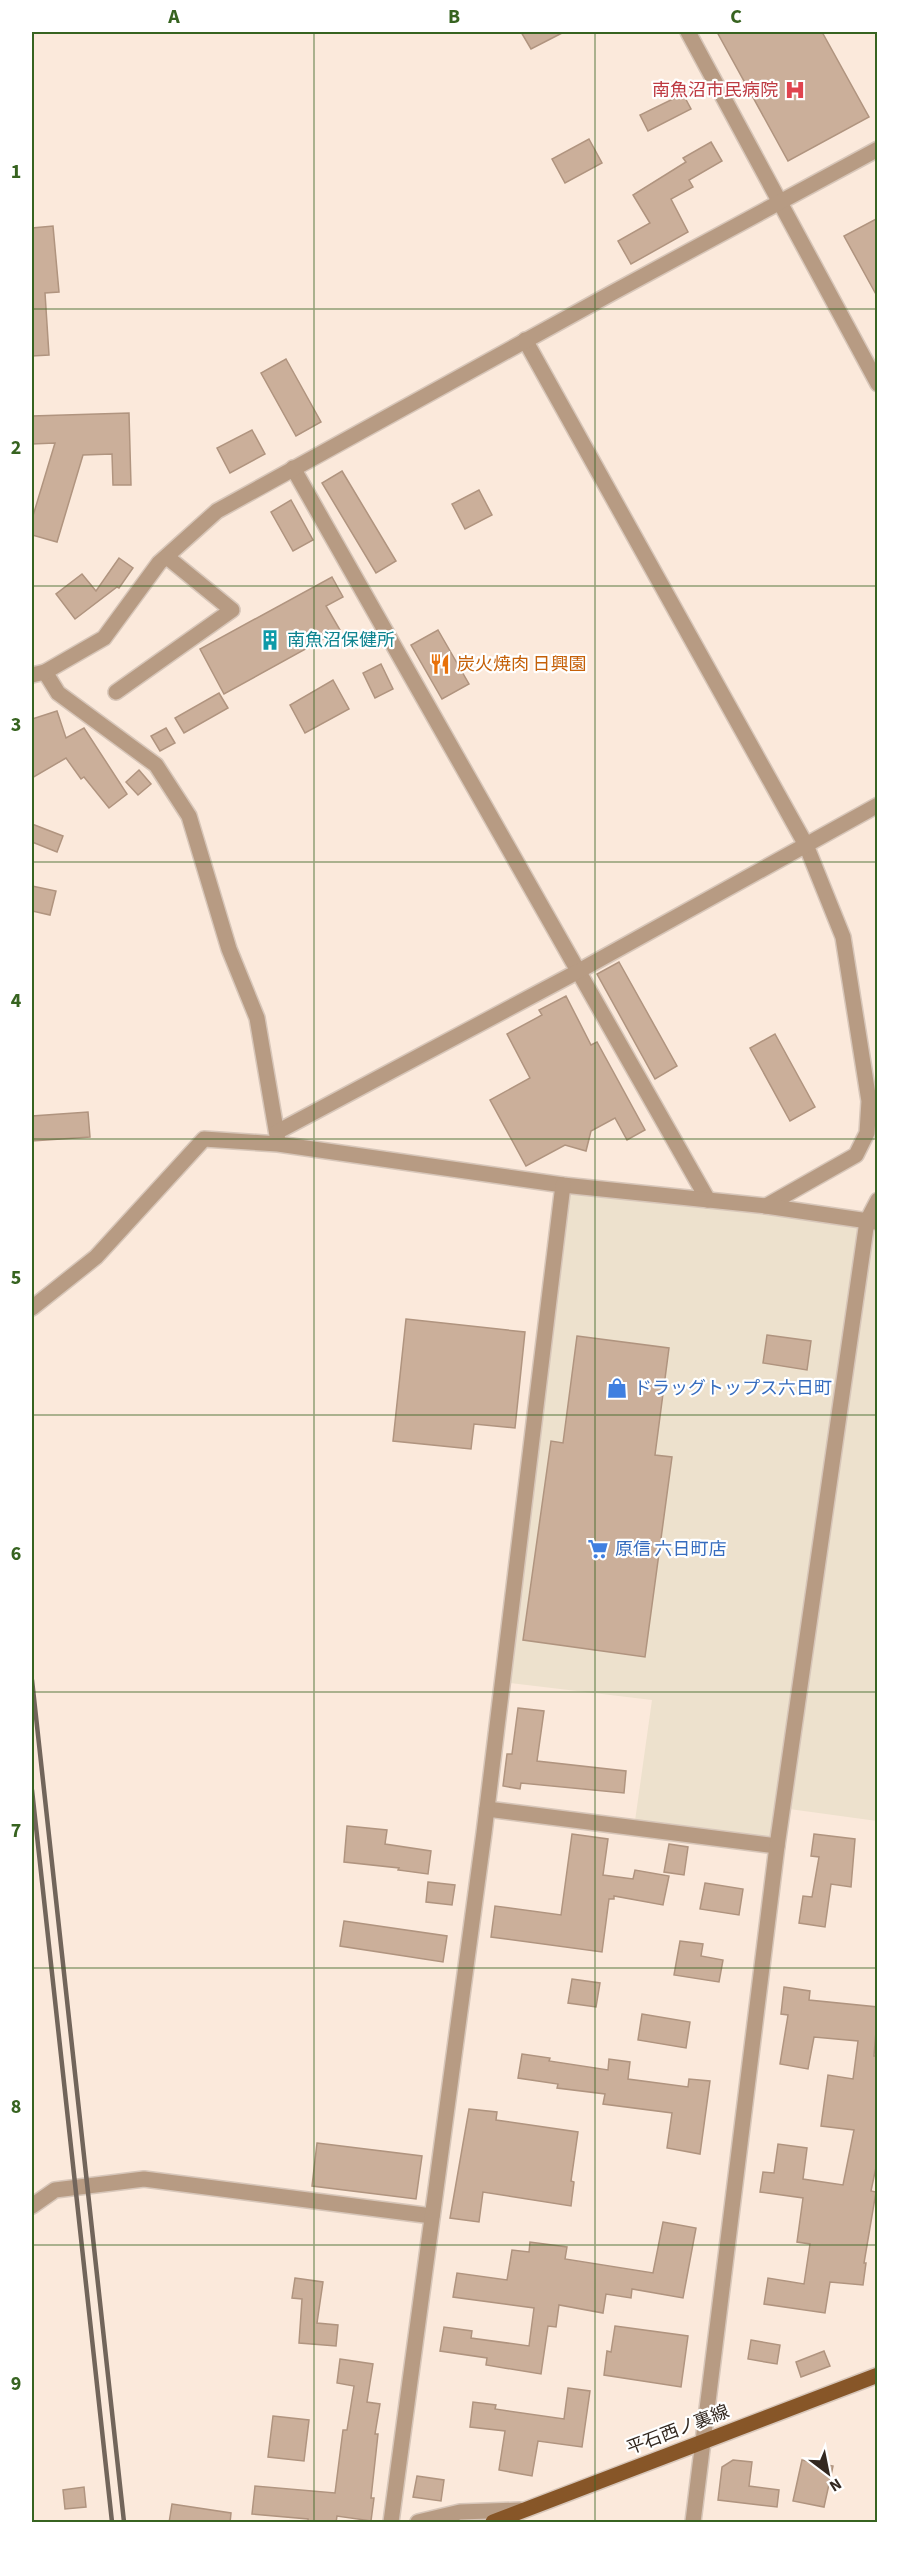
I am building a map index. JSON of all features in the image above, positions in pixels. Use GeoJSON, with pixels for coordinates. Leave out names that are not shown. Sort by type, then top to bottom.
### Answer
{"type":"FeatureCollection","features":[{"type":"Feature","properties":{"kind":"main road","name":"平石西ノ裏線"},"geometry":{"type":"LineString","coordinates":[[493,2523],[878,2375]]}},
{"type":"Feature","properties":{"kind":"street"},"geometry":{"type":"LineString","coordinates":[[688,32],[878,384]]}},
{"type":"Feature","properties":{"kind":"street"},"geometry":{"type":"LineString","coordinates":[[278,1138],[257,1018],[229,949],[189,816],[156,765],[58,693],[38,674],[104,638],[159,563],[217,511],[525,340],[878,149]]}},
{"type":"Feature","properties":{"kind":"street"},"geometry":{"type":"LineString","coordinates":[[525,340],[806,845],[843,936],[869,1101],[867,1133],[856,1155],[766,1206]]}},
{"type":"Feature","properties":{"kind":"street"},"geometry":{"type":"LineString","coordinates":[[293,468],[708,1200]]}},
{"type":"Feature","properties":{"kind":"street"},"geometry":{"type":"LineString","coordinates":[[116,692],[232,610],[167,556]]}},
{"type":"Feature","properties":{"kind":"street"},"geometry":{"type":"LineString","coordinates":[[278,1138],[878,805]]}},
{"type":"Feature","properties":{"kind":"street"},"geometry":{"type":"LineString","coordinates":[[32,1308],[96,1257],[204,1139],[278,1138],[563,1185],[766,1206],[872,1222]]}},
{"type":"Feature","properties":{"kind":"street"},"geometry":{"type":"LineString","coordinates":[[391,2523],[487,1809],[563,1185]]}},
{"type":"Feature","properties":{"kind":"street"},"geometry":{"type":"LineString","coordinates":[[693,2523],[777,1846],[872,1222],[878,1200]]}},
{"type":"Feature","properties":{"kind":"street"},"geometry":{"type":"LineString","coordinates":[[487,1809],[777,1846]]}},
{"type":"Feature","properties":{"kind":"street"},"geometry":{"type":"LineString","coordinates":[[32,2206],[55,2190],[144,2179],[432,2216]]}},
{"type":"Feature","properties":{"kind":"street"},"geometry":{"type":"LineString","coordinates":[[418,2523],[460,2512],[526,2510]]}},
{"type":"Feature","properties":{"kind":"street"},"geometry":{"type":"LineString","coordinates":[[514,2523],[526,2510]]}},
{"type":"Feature","properties":{"kind":"shaded area"},"geometry":{"type":"Polygon","coordinates":[[[563,1185],[877,1223],[877,1821],[782,1808],[777,1846],[634,1828],[652,1700],[502,1682],[563,1185]]]}},
{"type":"Feature","properties":{"kind":"building"},"geometry":{"type":"Polygon","coordinates":[[[521,32],[564,32],[531,49],[521,32]]]}},
{"type":"Feature","properties":{"kind":"building"},"geometry":{"type":"Polygon","coordinates":[[[717,32],[822,32],[869,117],[788,161],[717,32]]]}},
{"type":"Feature","properties":{"kind":"building"},"geometry":{"type":"Polygon","coordinates":[[[683,94],[691,109],[648,131],[640,115],[683,94]]]}},
{"type":"Feature","properties":{"kind":"building"},"geometry":{"type":"Polygon","coordinates":[[[589,139],[602,163],[565,183],[552,159],[589,139]]]}},
{"type":"Feature","properties":{"kind":"building"},"geometry":{"type":"Polygon","coordinates":[[[711,142],[722,161],[689,180],[693,187],[671,199],[688,232],[631,264],[618,241],[650,223],[633,195],[686,162],[683,158],[711,142]]]}},
{"type":"Feature","properties":{"kind":"building"},"geometry":{"type":"Polygon","coordinates":[[[878,218],[878,298],[844,236],[878,218]]]}},
{"type":"Feature","properties":{"kind":"building"},"geometry":{"type":"Polygon","coordinates":[[[53,226],[59,292],[45,293],[49,355],[32,356],[32,228],[53,226]]]}},
{"type":"Feature","properties":{"kind":"building"},"geometry":{"type":"Polygon","coordinates":[[[286,359],[321,422],[296,436],[261,373],[286,359]]]}},
{"type":"Feature","properties":{"kind":"building"},"geometry":{"type":"Polygon","coordinates":[[[129,413],[131,485],[113,485],[112,454],[83,455],[57,542],[32,535],[32,519],[55,443],[32,444],[32,416],[129,413]]]}},
{"type":"Feature","properties":{"kind":"building"},"geometry":{"type":"Polygon","coordinates":[[[252,430],[265,454],[230,473],[217,448],[252,430]]]}},
{"type":"Feature","properties":{"kind":"building"},"geometry":{"type":"Polygon","coordinates":[[[342,471],[396,561],[376,573],[322,483],[342,471]]]}},
{"type":"Feature","properties":{"kind":"building"},"geometry":{"type":"Polygon","coordinates":[[[479,490],[492,515],[465,529],[452,504],[479,490]]]}},
{"type":"Feature","properties":{"kind":"building"},"geometry":{"type":"Polygon","coordinates":[[[291,500],[313,540],[293,551],[271,512],[291,500]]]}},
{"type":"Feature","properties":{"kind":"building"},"geometry":{"type":"Polygon","coordinates":[[[119,558],[133,568],[119,588],[117,587],[75,619],[56,594],[82,574],[96,591],[119,558]]]}},
{"type":"Feature","properties":{"kind":"building","name":"南魚沼保健所"},"geometry":{"type":"Polygon","coordinates":[[[332,577],[343,597],[326,606],[340,630],[224,694],[200,649],[332,577]]]}},
{"type":"Feature","properties":{"kind":"building","name":"炭火焼肉 日興園"},"geometry":{"type":"Polygon","coordinates":[[[438,630],[469,684],[442,699],[411,645],[438,630]]]}},
{"type":"Feature","properties":{"kind":"building"},"geometry":{"type":"Polygon","coordinates":[[[381,664],[393,689],[375,698],[363,673],[381,664]]]}},
{"type":"Feature","properties":{"kind":"building"},"geometry":{"type":"Polygon","coordinates":[[[333,680],[349,709],[305,733],[290,705],[333,680]]]}},
{"type":"Feature","properties":{"kind":"building"},"geometry":{"type":"Polygon","coordinates":[[[219,693],[228,708],[184,733],[175,718],[219,693]]]}},
{"type":"Feature","properties":{"kind":"building"},"geometry":{"type":"Polygon","coordinates":[[[57,711],[66,738],[84,728],[127,794],[109,808],[84,777],[81,779],[66,758],[32,778],[32,719],[57,711]]]}},
{"type":"Feature","properties":{"kind":"building"},"geometry":{"type":"Polygon","coordinates":[[[166,728],[175,743],[160,751],[151,736],[166,728]]]}},
{"type":"Feature","properties":{"kind":"building"},"geometry":{"type":"Polygon","coordinates":[[[139,770],[151,784],[138,795],[126,782],[139,770]]]}},
{"type":"Feature","properties":{"kind":"building"},"geometry":{"type":"Polygon","coordinates":[[[32,824],[63,836],[57,852],[32,842],[32,824]]]}},
{"type":"Feature","properties":{"kind":"building"},"geometry":{"type":"Polygon","coordinates":[[[32,886],[56,891],[50,915],[32,911],[32,886]]]}},
{"type":"Feature","properties":{"kind":"building"},"geometry":{"type":"Polygon","coordinates":[[[619,962],[677,1066],[655,1079],[597,974],[619,962]]]}},
{"type":"Feature","properties":{"kind":"building"},"geometry":{"type":"Polygon","coordinates":[[[566,996],[591,1045],[597,1042],[645,1130],[627,1140],[615,1118],[591,1131],[586,1151],[565,1145],[526,1166],[490,1100],[530,1078],[507,1034],[542,1015],[539,1010],[566,996]]]}},
{"type":"Feature","properties":{"kind":"building"},"geometry":{"type":"Polygon","coordinates":[[[775,1034],[815,1107],[790,1121],[750,1048],[775,1034]]]}},
{"type":"Feature","properties":{"kind":"building"},"geometry":{"type":"Polygon","coordinates":[[[88,1112],[90,1137],[32,1141],[32,1116],[88,1112]]]}},
{"type":"Feature","properties":{"kind":"building"},"geometry":{"type":"Polygon","coordinates":[[[406,1319],[525,1332],[515,1428],[474,1424],[471,1449],[393,1441],[406,1319]]]}},
{"type":"Feature","properties":{"kind":"building"},"geometry":{"type":"Polygon","coordinates":[[[767,1335],[811,1341],[807,1370],[763,1363],[767,1335]]]}},
{"type":"Feature","properties":{"kind":"building","name":"原信 六日町店"},"geometry":{"type":"Polygon","coordinates":[[[577,1336],[669,1348],[655,1455],[672,1457],[645,1657],[523,1640],[551,1441],[563,1443],[577,1336]]]}},
{"type":"Feature","properties":{"kind":"building"},"geometry":{"type":"Polygon","coordinates":[[[518,1708],[544,1711],[537,1761],[626,1771],[624,1793],[521,1783],[520,1789],[503,1786],[507,1754],[512,1754],[518,1708]]]}},
{"type":"Feature","properties":{"kind":"building"},"geometry":{"type":"Polygon","coordinates":[[[347,1826],[387,1830],[385,1844],[431,1851],[428,1874],[398,1870],[399,1868],[344,1862],[347,1826]]]}},
{"type":"Feature","properties":{"kind":"building"},"geometry":{"type":"Polygon","coordinates":[[[572,1834],[608,1839],[603,1875],[633,1879],[635,1870],[669,1876],[663,1905],[614,1896],[614,1899],[609,1899],[602,1952],[491,1937],[495,1906],[561,1915],[572,1834]]]}},
{"type":"Feature","properties":{"kind":"building"},"geometry":{"type":"Polygon","coordinates":[[[814,1834],[855,1839],[851,1887],[831,1884],[825,1927],[799,1923],[803,1896],[812,1897],[819,1857],[811,1856],[814,1834]]]}},
{"type":"Feature","properties":{"kind":"building"},"geometry":{"type":"Polygon","coordinates":[[[669,1844],[688,1847],[684,1875],[664,1872],[669,1844]]]}},
{"type":"Feature","properties":{"kind":"building"},"geometry":{"type":"Polygon","coordinates":[[[428,1882],[455,1885],[452,1905],[426,1902],[428,1882]]]}},
{"type":"Feature","properties":{"kind":"building"},"geometry":{"type":"Polygon","coordinates":[[[705,1883],[743,1889],[739,1915],[700,1909],[705,1883]]]}},
{"type":"Feature","properties":{"kind":"building"},"geometry":{"type":"Polygon","coordinates":[[[344,1921],[447,1936],[443,1962],[340,1946],[344,1921]]]}},
{"type":"Feature","properties":{"kind":"building"},"geometry":{"type":"Polygon","coordinates":[[[680,1941],[703,1944],[701,1956],[723,1960],[719,1982],[674,1975],[680,1941]]]}},
{"type":"Feature","properties":{"kind":"building"},"geometry":{"type":"Polygon","coordinates":[[[572,1979],[600,1983],[596,2007],[568,2003],[572,1979]]]}},
{"type":"Feature","properties":{"kind":"building"},"geometry":{"type":"Polygon","coordinates":[[[784,1987],[810,1991],[809,2000],[878,2007],[874,2056],[878,2056],[878,2158],[871,2191],[876,2192],[864,2263],[866,2263],[863,2285],[830,2282],[825,2313],[764,2304],[768,2278],[804,2284],[810,2244],[797,2242],[803,2198],[760,2192],[763,2172],[774,2173],[778,2144],[807,2148],[803,2179],[843,2185],[854,2130],[821,2126],[828,2075],[853,2079],[858,2041],[814,2037],[808,2069],[780,2064],[788,2015],[781,2014],[784,1987]]]}},
{"type":"Feature","properties":{"kind":"building"},"geometry":{"type":"Polygon","coordinates":[[[642,2014],[690,2022],[686,2048],[638,2040],[642,2014]]]}},
{"type":"Feature","properties":{"kind":"building"},"geometry":{"type":"Polygon","coordinates":[[[522,2054],[550,2058],[549,2061],[608,2070],[609,2059],[630,2062],[628,2079],[688,2087],[689,2079],[710,2081],[700,2154],[667,2148],[672,2113],[603,2104],[605,2094],[557,2088],[558,2084],[518,2078],[522,2054]]]}},
{"type":"Feature","properties":{"kind":"building"},"geometry":{"type":"Polygon","coordinates":[[[469,2109],[497,2112],[496,2120],[578,2132],[571,2181],[574,2182],[571,2206],[483,2192],[479,2222],[450,2218],[469,2109]]]}},
{"type":"Feature","properties":{"kind":"building"},"geometry":{"type":"Polygon","coordinates":[[[317,2143],[422,2156],[416,2199],[312,2186],[317,2143]]]}},
{"type":"Feature","properties":{"kind":"building"},"geometry":{"type":"Polygon","coordinates":[[[663,2222],[696,2228],[683,2298],[632,2289],[631,2298],[606,2294],[603,2313],[559,2305],[556,2327],[548,2326],[541,2374],[486,2365],[487,2358],[440,2351],[444,2327],[472,2331],[471,2338],[529,2346],[534,2308],[453,2297],[457,2273],[507,2280],[512,2250],[529,2252],[530,2242],[567,2247],[565,2259],[653,2273],[663,2222]]]}},
{"type":"Feature","properties":{"kind":"building"},"geometry":{"type":"Polygon","coordinates":[[[295,2278],[323,2282],[317,2323],[338,2325],[336,2346],[299,2343],[302,2299],[292,2298],[295,2278]]]}},
{"type":"Feature","properties":{"kind":"building"},"geometry":{"type":"Polygon","coordinates":[[[615,2326],[688,2336],[681,2387],[604,2375],[607,2351],[611,2352],[615,2326]]]}},
{"type":"Feature","properties":{"kind":"building"},"geometry":{"type":"Polygon","coordinates":[[[751,2340],[780,2345],[777,2364],[748,2359],[751,2340]]]}},
{"type":"Feature","properties":{"kind":"building"},"geometry":{"type":"Polygon","coordinates":[[[824,2351],[830,2366],[801,2377],[796,2362],[824,2351]]]}},
{"type":"Feature","properties":{"kind":"building"},"geometry":{"type":"Polygon","coordinates":[[[340,2359],[373,2364],[367,2402],[380,2404],[375,2434],[378,2434],[371,2498],[374,2498],[371,2521],[337,2516],[336,2523],[308,2523],[308,2519],[252,2514],[255,2486],[335,2493],[343,2430],[347,2430],[354,2386],[337,2383],[340,2359]]]}},
{"type":"Feature","properties":{"kind":"building"},"geometry":{"type":"Polygon","coordinates":[[[568,2388],[590,2391],[582,2447],[538,2441],[532,2476],[499,2470],[505,2431],[470,2427],[473,2402],[496,2405],[495,2409],[564,2419],[568,2388]]]}},
{"type":"Feature","properties":{"kind":"building"},"geometry":{"type":"Polygon","coordinates":[[[273,2416],[309,2420],[304,2461],[268,2457],[273,2416]]]}},
{"type":"Feature","properties":{"kind":"building"},"geometry":{"type":"Polygon","coordinates":[[[733,2460],[752,2462],[749,2486],[779,2490],[777,2507],[718,2500],[722,2467],[733,2460]]]}},
{"type":"Feature","properties":{"kind":"building"},"geometry":{"type":"Polygon","coordinates":[[[802,2460],[833,2466],[824,2507],[793,2501],[802,2460]]]}},
{"type":"Feature","properties":{"kind":"building"},"geometry":{"type":"Polygon","coordinates":[[[417,2476],[444,2480],[441,2501],[413,2497],[417,2476]]]}},
{"type":"Feature","properties":{"kind":"building"},"geometry":{"type":"Polygon","coordinates":[[[84,2487],[86,2507],[65,2509],[63,2490],[84,2487]]]}},
{"type":"Feature","properties":{"kind":"building"},"geometry":{"type":"Polygon","coordinates":[[[172,2504],[231,2513],[230,2523],[169,2523],[172,2504]]]}},
{"type":"Feature","properties":{"kind":"railway"},"geometry":{"type":"LineString","coordinates":[[32,1680],[124,2522]]}},
{"type":"Feature","properties":{"kind":"railway"},"geometry":{"type":"LineString","coordinates":[[32,1790],[112,2522]]}},
{"type":"Feature","properties":{"kind":"place","name":"南魚沼市民病院"},"geometry":{"type":"Point","coordinates":[795,90]}},
{"type":"Feature","properties":{"kind":"place","name":"南魚沼保健所"},"geometry":{"type":"Point","coordinates":[270,640]}},
{"type":"Feature","properties":{"kind":"place","name":"炭火焼肉 日興園"},"geometry":{"type":"Point","coordinates":[440,664]}},
{"type":"Feature","properties":{"kind":"place","name":"ドラッグトップス六日町"},"geometry":{"type":"Point","coordinates":[617,1388]}},
{"type":"Feature","properties":{"kind":"place","name":"原信 六日町店"},"geometry":{"type":"Point","coordinates":[598,1549]}}]}
